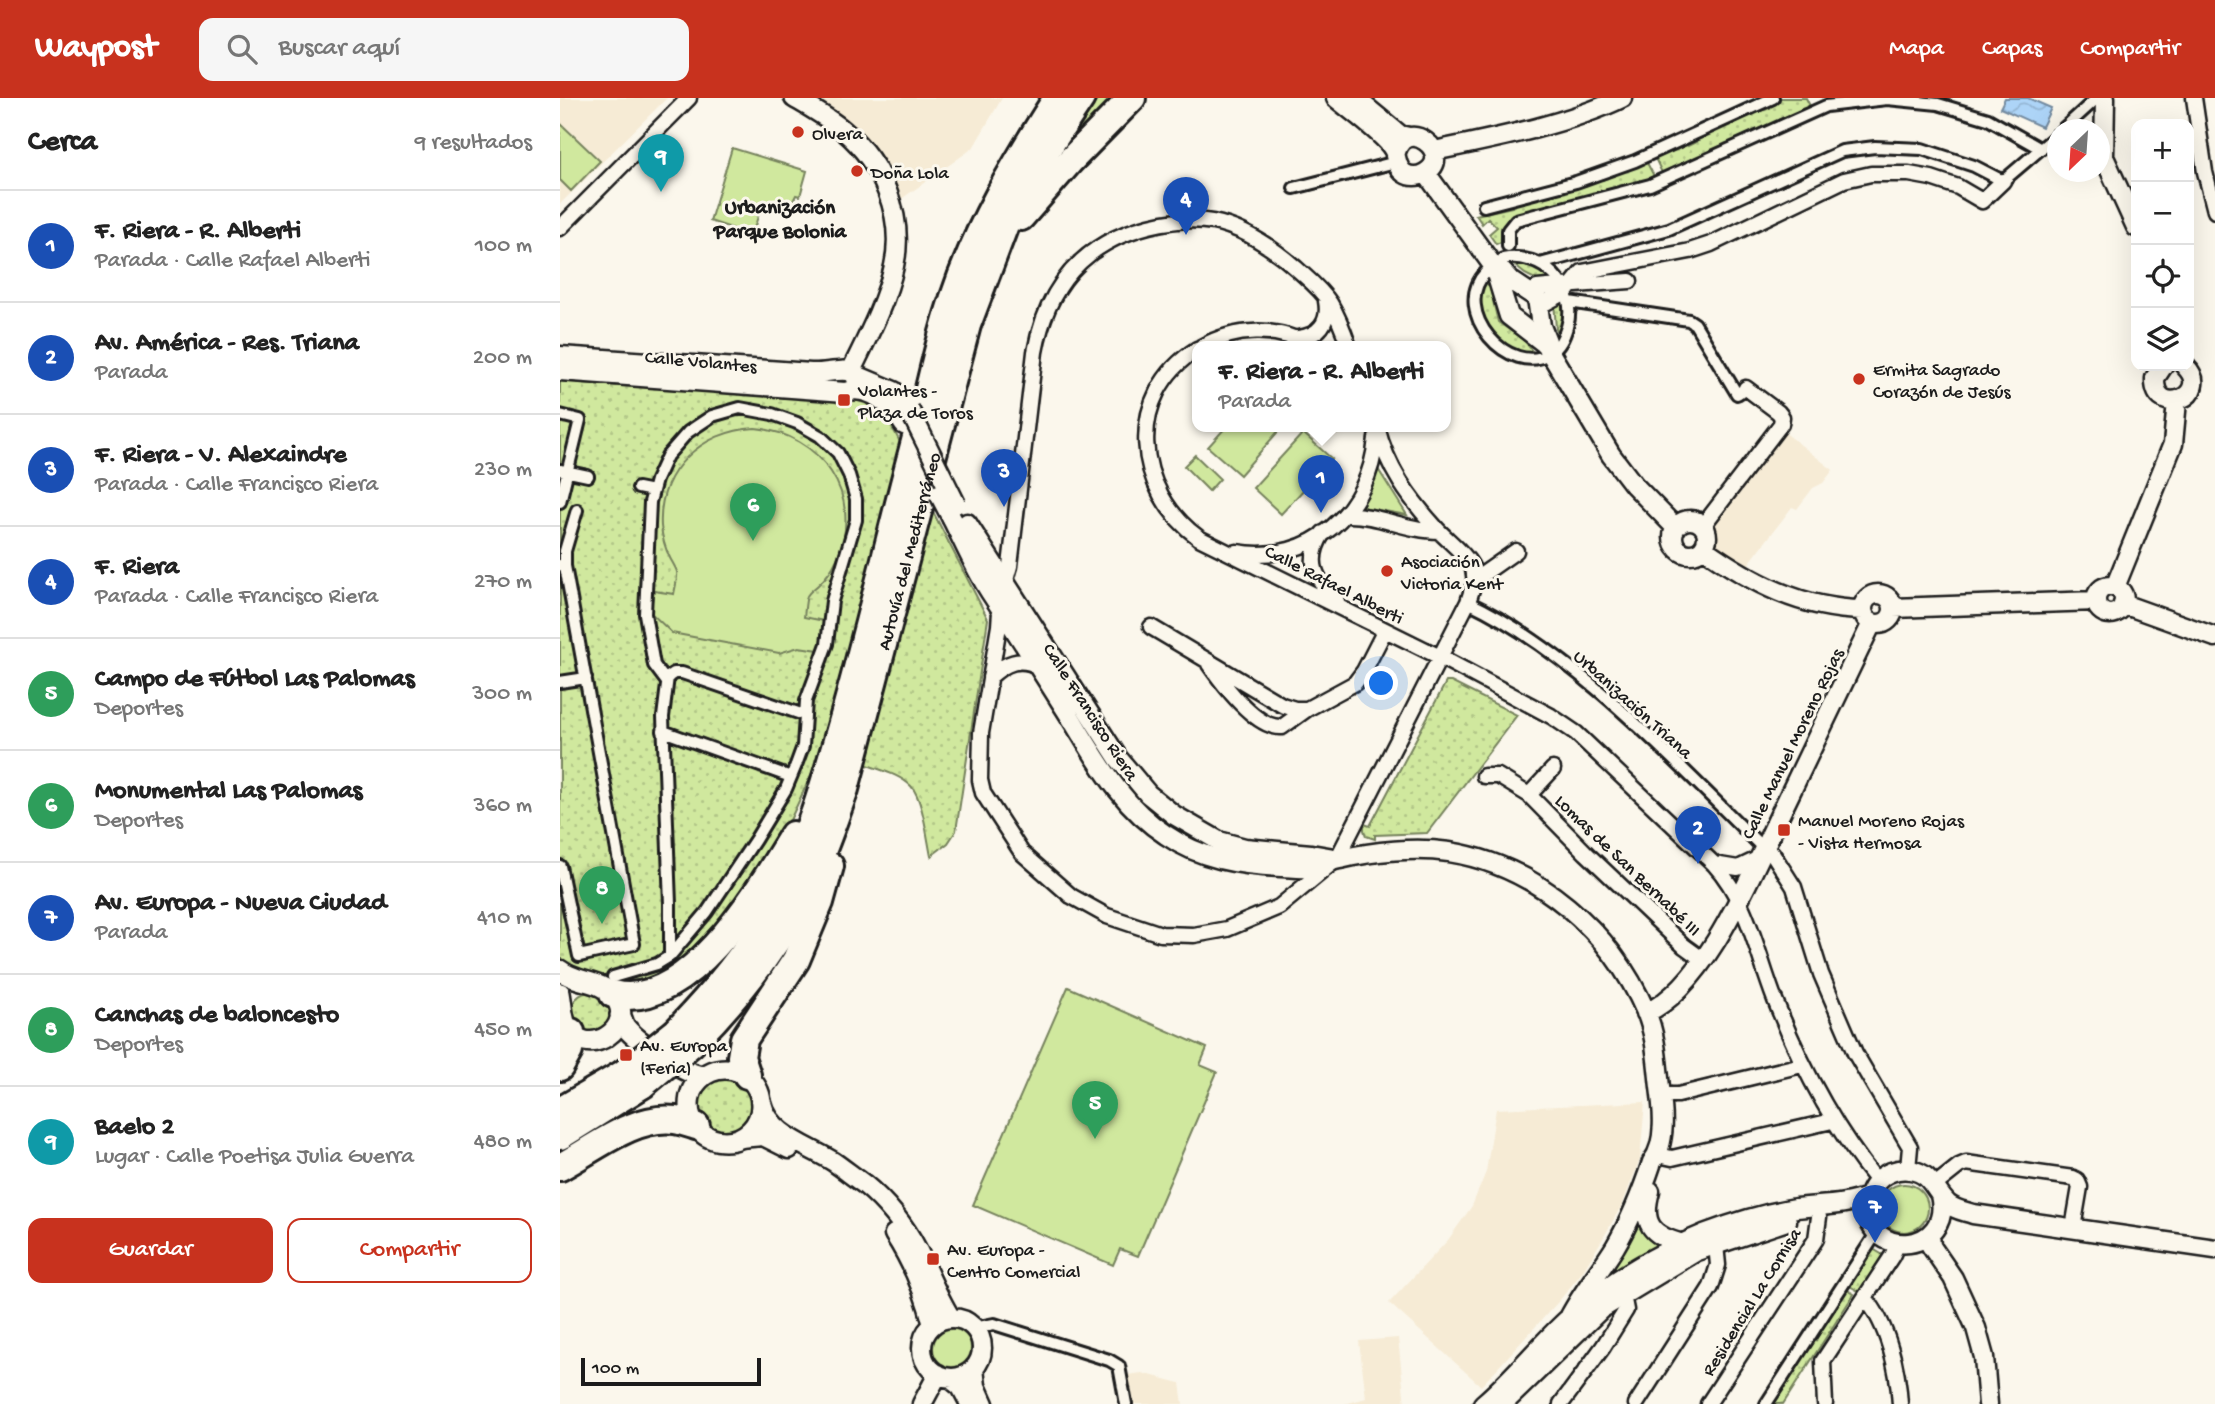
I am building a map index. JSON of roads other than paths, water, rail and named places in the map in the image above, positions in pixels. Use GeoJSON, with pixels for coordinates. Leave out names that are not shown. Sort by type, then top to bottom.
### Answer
{"type":"FeatureCollection","features":[{"type":"Feature","properties":{"kind":"highway"},"geometry":{"type":"LineString","coordinates":[[982,254],[982,203],[1035,98]]}},
{"type":"Feature","properties":{"kind":"highway","name":"Autovía del Mediterráneo"},"geometry":{"type":"LineString","coordinates":[[810,856],[845,789],[967,325],[982,254],[1006,181],[1057,98]]}},
{"type":"Feature","properties":{"kind":"highway","name":"Autovía del Mediterráneo"},"geometry":{"type":"LineString","coordinates":[[810,856],[812,824],[835,748],[949,313],[982,254],[1081,98]]}},
{"type":"Feature","properties":{"kind":"highway"},"geometry":{"type":"LineString","coordinates":[[982,254],[1132,98]]}},
{"type":"Feature","properties":{"kind":"highway"},"geometry":{"type":"LineString","coordinates":[[610,993],[631,997],[656,993],[681,979],[704,958],[757,891],[779,858],[800,822],[835,748]]}},
{"type":"Feature","properties":{"kind":"highway"},"geometry":{"type":"LineString","coordinates":[[747,1075],[741,1056],[744,1039],[796,960],[808,935],[844,816],[845,789]]}},
{"type":"Feature","properties":{"kind":"highway"},"geometry":{"type":"LineString","coordinates":[[560,1136],[684,1038],[810,856]]}},
{"type":"Feature","properties":{"kind":"highway"},"geometry":{"type":"LineString","coordinates":[[560,1067],[569,1051],[565,1012]]}},
{"type":"Feature","properties":{"kind":"highway"},"geometry":{"type":"LineString","coordinates":[[560,1111],[632,1079]]}},
{"type":"Feature","properties":{"kind":"highway"},"geometry":{"type":"LineString","coordinates":[[560,1167],[624,1131],[648,1122],[674,1120],[696,1126]]}},
{"type":"Feature","properties":{"kind":"main road"},"geometry":{"type":"LineString","coordinates":[[560,970],[570,978],[610,993],[624,1025],[634,1036],[683,1069],[703,1076]]}},
{"type":"Feature","properties":{"kind":"main road"},"geometry":{"type":"LineString","coordinates":[[610,993],[586,986],[573,993],[565,1005],[565,1012],[584,1040],[618,1041],[691,1093]]}},
{"type":"Feature","properties":{"kind":"main road"},"geometry":{"type":"LineString","coordinates":[[605,1039],[616,1029],[610,993]]}},
{"type":"Feature","properties":{"kind":"main road"},"geometry":{"type":"LineString","coordinates":[[724,1068],[747,1075],[754,1083],[762,1103],[757,1123],[740,1138],[728,1141],[705,1135],[691,1116],[691,1093],[703,1076],[724,1068]]}},
{"type":"Feature","properties":{"kind":"street"},"geometry":{"type":"LineString","coordinates":[[560,228],[689,98]]}},
{"type":"Feature","properties":{"kind":"street"},"geometry":{"type":"LineString","coordinates":[[794,98],[831,120],[857,143],[881,176],[892,207],[896,229],[894,266],[888,287],[846,379]]}},
{"type":"Feature","properties":{"kind":"street"},"geometry":{"type":"LineString","coordinates":[[1336,98],[1389,144],[1402,172],[1414,176],[1426,173],[1433,163],[1434,151],[1427,141],[1400,135],[1355,98]]}},
{"type":"Feature","properties":{"kind":"street"},"geometry":{"type":"LineString","coordinates":[[1434,151],[1533,128],[1608,105],[1622,98]]}},
{"type":"Feature","properties":{"kind":"street"},"geometry":{"type":"LineString","coordinates":[[1484,206],[1576,182],[1623,165],[1773,98]]}},
{"type":"Feature","properties":{"kind":"street"},"geometry":{"type":"LineString","coordinates":[[2074,119],[2097,98]]}},
{"type":"Feature","properties":{"kind":"street"},"geometry":{"type":"LineString","coordinates":[[2105,98],[2104,156],[2131,216]]}},
{"type":"Feature","properties":{"kind":"street"},"geometry":{"type":"LineString","coordinates":[[2194,98],[2205,172],[2215,211]]}},
{"type":"Feature","properties":{"kind":"street"},"geometry":{"type":"LineString","coordinates":[[1508,246],[1508,230],[1516,219],[1650,185],[1826,106],[1886,99],[1938,104],[1988,119],[2041,149]]}},
{"type":"Feature","properties":{"kind":"street"},"geometry":{"type":"LineString","coordinates":[[1395,159],[1399,144],[1409,137]]}},
{"type":"Feature","properties":{"kind":"street"},"geometry":{"type":"LineString","coordinates":[[1702,527],[1781,424],[1782,417],[1778,412],[1746,388],[1737,394],[1695,324],[1689,320],[1568,291],[1555,275],[1541,264],[1525,258],[1503,259],[1496,270],[1486,272],[1478,281],[1476,290],[1477,318],[1482,330],[1504,350],[1531,358],[1559,345],[1569,321],[1568,291],[1581,272],[1711,244],[1854,177],[1885,173],[1931,178],[1958,187],[1982,201],[2047,143]]}},
{"type":"Feature","properties":{"kind":"street"},"geometry":{"type":"LineString","coordinates":[[1541,264],[1669,229],[1842,151],[1875,147],[1922,149],[1965,163],[2003,181]]}},
{"type":"Feature","properties":{"kind":"street"},"geometry":{"type":"LineString","coordinates":[[1294,188],[1395,159]]}},
{"type":"Feature","properties":{"kind":"street"},"geometry":{"type":"LineString","coordinates":[[1426,173],[1496,270],[1535,300],[1548,348]]}},
{"type":"Feature","properties":{"kind":"street"},"geometry":{"type":"LineString","coordinates":[[997,587],[1011,559],[1039,331],[1054,294],[1083,257],[1102,245],[1141,228],[1193,219],[1215,222],[1239,230],[1285,258],[1331,304],[1346,341]]}},
{"type":"Feature","properties":{"kind":"street"},"geometry":{"type":"LineString","coordinates":[[1496,270],[1509,316],[1548,348],[1611,455],[1634,485],[1676,528]]}},
{"type":"Feature","properties":{"kind":"street"},"geometry":{"type":"LineString","coordinates":[[1506,306],[1513,293],[1535,300],[1568,291],[1630,281]]}},
{"type":"Feature","properties":{"kind":"street"},"geometry":{"type":"LineString","coordinates":[[1298,338],[1315,334],[1326,320],[1326,302],[1322,294]]}},
{"type":"Feature","properties":{"kind":"street"},"geometry":{"type":"LineString","coordinates":[[1517,323],[1532,321],[1535,300]]}},
{"type":"Feature","properties":{"kind":"street","name":"Calle Rafael Alberti"},"geometry":{"type":"LineString","coordinates":[[1213,341],[1245,332],[1274,333],[1302,341]]}},
{"type":"Feature","properties":{"kind":"street","name":"Calle Rafael Alberti"},"geometry":{"type":"LineString","coordinates":[[1192,354],[1170,373],[1155,397],[1147,425],[1146,454],[1153,482],[1167,508],[1187,529],[1212,544],[1440,657],[1551,716],[1576,733],[1714,864],[1726,876],[1740,900],[1802,1065],[1873,1189]]}},
{"type":"Feature","properties":{"kind":"street","name":"Calle Volantes"},"geometry":{"type":"LineString","coordinates":[[560,356],[585,365]]}},
{"type":"Feature","properties":{"kind":"street","name":"Calle Volantes"},"geometry":{"type":"LineString","coordinates":[[560,370],[585,365],[811,373],[846,379]]}},
{"type":"Feature","properties":{"kind":"street"},"geometry":{"type":"LineString","coordinates":[[2160,371],[2155,378],[2156,390],[2165,399],[2177,401],[2183,399],[2192,389],[2193,376],[2189,371]]}},
{"type":"Feature","properties":{"kind":"street","name":"Calle Francisco Riera"},"geometry":{"type":"LineString","coordinates":[[846,379],[907,417],[954,512],[963,541],[1118,758],[1148,794],[1174,815],[1219,841],[1245,848],[1337,859]]}},
{"type":"Feature","properties":{"kind":"street"},"geometry":{"type":"LineString","coordinates":[[2115,587],[2173,444],[2177,401]]}},
{"type":"Feature","properties":{"kind":"street"},"geometry":{"type":"LineString","coordinates":[[610,993],[670,956],[714,901],[755,840],[791,777],[803,746],[804,715],[809,689],[827,644],[832,601],[856,520],[856,499],[849,475],[838,453],[820,436],[797,423],[772,414],[740,408],[712,416],[688,432],[667,456],[650,502],[645,614],[654,665],[666,681],[663,731],[670,956]]}},
{"type":"Feature","properties":{"kind":"street"},"geometry":{"type":"LineString","coordinates":[[560,415],[580,420],[564,471],[560,502]]}},
{"type":"Feature","properties":{"kind":"street","name":"Calle Rafael Alberti"},"geometry":{"type":"LineString","coordinates":[[1212,544],[1240,552],[1270,553],[1298,547],[1323,533],[1347,515],[1369,476],[1374,461],[1377,432]]}},
{"type":"Feature","properties":{"kind":"street"},"geometry":{"type":"LineString","coordinates":[[1000,607],[981,733],[980,780],[983,793],[1022,853],[1071,896],[1088,907],[1161,934],[1194,935],[1227,929],[1279,906],[1337,859],[1468,601],[1475,579],[1472,565],[1438,531],[1398,481],[1382,451],[1378,432]]}},
{"type":"Feature","properties":{"kind":"street"},"geometry":{"type":"LineString","coordinates":[[564,471],[588,477]]}},
{"type":"Feature","properties":{"kind":"street"},"geometry":{"type":"LineString","coordinates":[[638,488],[653,491]]}},
{"type":"Feature","properties":{"kind":"street"},"geometry":{"type":"LineString","coordinates":[[560,866],[579,956],[634,944],[563,565],[577,510]]}},
{"type":"Feature","properties":{"kind":"street","name":"Calle Francisco Riera"},"geometry":{"type":"LineString","coordinates":[[954,512],[975,538],[997,587],[1000,607],[1103,771],[1130,806],[1167,836],[1211,858],[1242,864],[1308,868],[1358,855],[1427,850],[1450,852],[1478,859],[1530,880],[1565,905],[1599,938],[1620,967],[1646,1013],[1655,1047],[1662,1132],[1658,1154],[1652,1162],[1630,1220],[1599,1271],[1580,1296],[1570,1316]]}},
{"type":"Feature","properties":{"kind":"street"},"geometry":{"type":"LineString","coordinates":[[1347,515],[1360,514],[1422,531],[1438,531]]}},
{"type":"Feature","properties":{"kind":"street"},"geometry":{"type":"LineString","coordinates":[[1689,521],[1702,527],[1706,540],[1703,548],[1687,554],[1677,549],[1673,538],[1676,528],[1689,521]]}},
{"type":"Feature","properties":{"kind":"street"},"geometry":{"type":"LineString","coordinates":[[1323,533],[1313,556],[1314,569],[1320,582],[1345,609]]}},
{"type":"Feature","properties":{"kind":"street"},"geometry":{"type":"LineString","coordinates":[[1703,548],[1748,578],[1784,595],[1816,605],[1868,616],[1885,623],[1891,617],[1893,608],[1888,598],[1877,594],[1867,599],[1868,616]]}},
{"type":"Feature","properties":{"kind":"street"},"geometry":{"type":"LineString","coordinates":[[1475,579],[1516,551]]}},
{"type":"Feature","properties":{"kind":"street"},"geometry":{"type":"LineString","coordinates":[[2115,587],[2123,594],[2123,604],[2117,612],[2109,614],[2100,610],[2096,601],[2100,589],[2115,587]]}},
{"type":"Feature","properties":{"kind":"street","name":"Urbanización Triana"},"geometry":{"type":"LineString","coordinates":[[1468,601],[1518,629],[1596,689],[1761,853]]}},
{"type":"Feature","properties":{"kind":"street"},"geometry":{"type":"LineString","coordinates":[[1893,608],[2096,601]]}},
{"type":"Feature","properties":{"kind":"street"},"geometry":{"type":"LineString","coordinates":[[2123,604],[2215,637]]}},
{"type":"Feature","properties":{"kind":"street","name":"Calle Manuel Moreno Rojas"},"geometry":{"type":"LineString","coordinates":[[1646,1013],[1669,998],[1702,959],[1740,900],[1868,616]]}},
{"type":"Feature","properties":{"kind":"street"},"geometry":{"type":"LineString","coordinates":[[1152,627],[1282,705],[1307,709]]}},
{"type":"Feature","properties":{"kind":"street"},"geometry":{"type":"LineString","coordinates":[[1206,660],[1225,687],[1268,726],[1282,727],[1307,709],[1361,678],[1385,630]]}},
{"type":"Feature","properties":{"kind":"street"},"geometry":{"type":"LineString","coordinates":[[990,677],[999,668],[1017,661],[1029,662],[1038,667]]}},
{"type":"Feature","properties":{"kind":"street"},"geometry":{"type":"LineString","coordinates":[[666,681],[674,673],[682,673],[804,715]]}},
{"type":"Feature","properties":{"kind":"street"},"geometry":{"type":"LineString","coordinates":[[560,682],[586,678]]}},
{"type":"Feature","properties":{"kind":"street"},"geometry":{"type":"LineString","coordinates":[[663,731],[791,777]]}},
{"type":"Feature","properties":{"kind":"street","name":"Lomas de San Bernabé III"},"geometry":{"type":"LineString","coordinates":[[1529,795],[1553,769]]}},
{"type":"Feature","properties":{"kind":"street","name":"Lomas de San Bernabé III"},"geometry":{"type":"LineString","coordinates":[[1484,776],[1505,779],[1529,795],[1684,946],[1702,959]]}},
{"type":"Feature","properties":{"kind":"street"},"geometry":{"type":"LineString","coordinates":[[1714,864],[1738,868],[1751,864],[1761,853],[1773,854],[1794,887],[1821,974],[1855,1053],[1910,1147],[1908,1170]]}},
{"type":"Feature","properties":{"kind":"street"},"geometry":{"type":"LineString","coordinates":[[1661,1095],[1678,1094],[1802,1065]]}},
{"type":"Feature","properties":{"kind":"street"},"geometry":{"type":"LineString","coordinates":[[762,1103],[771,1123],[780,1131],[834,1162],[880,1198],[917,1250],[937,1296],[951,1318]]}},
{"type":"Feature","properties":{"kind":"street"},"geometry":{"type":"LineString","coordinates":[[1683,1244],[1662,1236],[1649,1223],[1646,1208],[1659,1165],[1658,1154],[1672,1158],[1832,1121]]}},
{"type":"Feature","properties":{"kind":"street"},"geometry":{"type":"LineString","coordinates":[[740,1138],[763,1136],[775,1140],[828,1171],[870,1204],[904,1249],[927,1300],[933,1325]]}},
{"type":"Feature","properties":{"kind":"street"},"geometry":{"type":"LineString","coordinates":[[1937,1190],[1959,1166],[1966,1163],[2073,1178],[2080,1184],[2073,1228]]}},
{"type":"Feature","properties":{"kind":"street"},"geometry":{"type":"LineString","coordinates":[[1483,1404],[1570,1316],[1651,1259],[1705,1234],[1768,1215],[1851,1203],[1873,1189],[1890,1172],[1908,1170],[1923,1174],[1955,1209],[1973,1214],[2215,1249]]}},
{"type":"Feature","properties":{"kind":"street"},"geometry":{"type":"LineString","coordinates":[[1873,1189],[1867,1211],[1873,1226]]}},
{"type":"Feature","properties":{"kind":"street"},"geometry":{"type":"LineString","coordinates":[[1929,1236],[1942,1210],[1937,1190]]}},
{"type":"Feature","properties":{"kind":"street"},"geometry":{"type":"LineString","coordinates":[[1503,1404],[1601,1309],[1697,1251],[1786,1221],[1853,1213],[1898,1243]]}},
{"type":"Feature","properties":{"kind":"street","name":"Residencial La Cornisa"},"geometry":{"type":"LineString","coordinates":[[1708,1404],[1816,1239],[1819,1217]]}},
{"type":"Feature","properties":{"kind":"street"},"geometry":{"type":"LineString","coordinates":[[1825,1404],[1823,1361],[1898,1243],[1929,1236],[1953,1222],[2215,1261]]}},
{"type":"Feature","properties":{"kind":"street"},"geometry":{"type":"LineString","coordinates":[[1766,1404],[1873,1226]]}},
{"type":"Feature","properties":{"kind":"street"},"geometry":{"type":"LineString","coordinates":[[1929,1236],[1953,1278],[1976,1328],[1984,1357],[1988,1404]]}},
{"type":"Feature","properties":{"kind":"street","name":"Residencial La Cornisa"},"geometry":{"type":"LineString","coordinates":[[1636,1404],[1711,1287],[1718,1265],[1716,1245]]}},
{"type":"Feature","properties":{"kind":"street"},"geometry":{"type":"LineString","coordinates":[[1561,1404],[1603,1347],[1626,1310],[1623,1295]]}},
{"type":"Feature","properties":{"kind":"street"},"geometry":{"type":"LineString","coordinates":[[1865,1298],[1878,1316],[1887,1340],[1900,1404]]}},
{"type":"Feature","properties":{"kind":"street"},"geometry":{"type":"LineString","coordinates":[[944,1376],[959,1377],[974,1368],[980,1359],[980,1338],[974,1328],[960,1319],[951,1318],[933,1325],[924,1337],[922,1352],[930,1368],[961,1387],[970,1404]]}},
{"type":"Feature","properties":{"kind":"street"},"geometry":{"type":"LineString","coordinates":[[974,1328],[994,1324],[1109,1360],[1119,1366],[1126,1404]]}},
{"type":"Feature","properties":{"kind":"street"},"geometry":{"type":"LineString","coordinates":[[974,1368],[976,1386],[984,1404]]}},
{"type":"Feature","properties":{"kind":"street"},"geometry":{"type":"LineString","coordinates":[[922,1404],[944,1376]]}},
{"type":"Feature","properties":{"kind":"water"},"geometry":{"type":"Polygon","coordinates":[[[2005,98],[2028,98],[2051,108],[2042,127],[2000,108],[2005,98]]]}},
{"type":"Feature","properties":{"kind":"place","name":"Olvera"},"geometry":{"type":"Point","coordinates":[798,132]}},
{"type":"Feature","properties":{"kind":"place","name":"Doña Lola"},"geometry":{"type":"Point","coordinates":[857,171]}},
{"type":"Feature","properties":{"kind":"place","name":"Baelo 2"},"geometry":{"type":"Point","coordinates":[661,192]}},
{"type":"Feature","properties":{"kind":"place","name":"F. Riera"},"geometry":{"type":"Point","coordinates":[1186,235]}},
{"type":"Feature","properties":{"kind":"place","name":"Ermita Sagrado Corazón de Jesús"},"geometry":{"type":"Point","coordinates":[1859,379]}},
{"type":"Feature","properties":{"kind":"place","name":"Volantes - Plaza de Toros"},"geometry":{"type":"Point","coordinates":[844,400]}},
{"type":"Feature","properties":{"kind":"place","name":"F. Riera - V. Alexaindre"},"geometry":{"type":"Point","coordinates":[1004,507]}},
{"type":"Feature","properties":{"kind":"place","name":"F. Riera - R. Alberti"},"geometry":{"type":"Point","coordinates":[1321,513]}},
{"type":"Feature","properties":{"kind":"place","name":"Monumental Las Palomas"},"geometry":{"type":"Point","coordinates":[753,541]}},
{"type":"Feature","properties":{"kind":"place","name":"Asociación Victoria Kent"},"geometry":{"type":"Point","coordinates":[1387,571]}},
{"type":"Feature","properties":{"kind":"place","name":"Manuel Moreno Rojas - Vista Hermosa"},"geometry":{"type":"Point","coordinates":[1784,830]}},
{"type":"Feature","properties":{"kind":"place","name":"Av. América - Res. Triana"},"geometry":{"type":"Point","coordinates":[1698,864]}},
{"type":"Feature","properties":{"kind":"place","name":"Canchas de baloncesto"},"geometry":{"type":"Point","coordinates":[602,924]}},
{"type":"Feature","properties":{"kind":"place","name":"Av. Europa (Feria)"},"geometry":{"type":"Point","coordinates":[626,1055]}},
{"type":"Feature","properties":{"kind":"place","name":"Campo de Fútbol Las Palomas"},"geometry":{"type":"Point","coordinates":[1095,1139]}},
{"type":"Feature","properties":{"kind":"place","name":"Av. Europa - Nueva Ciudad"},"geometry":{"type":"Point","coordinates":[1875,1243]}},
{"type":"Feature","properties":{"kind":"place","name":"Av. Europa - Centro Comercial"},"geometry":{"type":"Point","coordinates":[933,1259]}},
{"type":"Feature","properties":{"kind":"district","name":"Urbanización Parque Bolonia"},"geometry":{"type":"Point","coordinates":[780,218]}}]}
